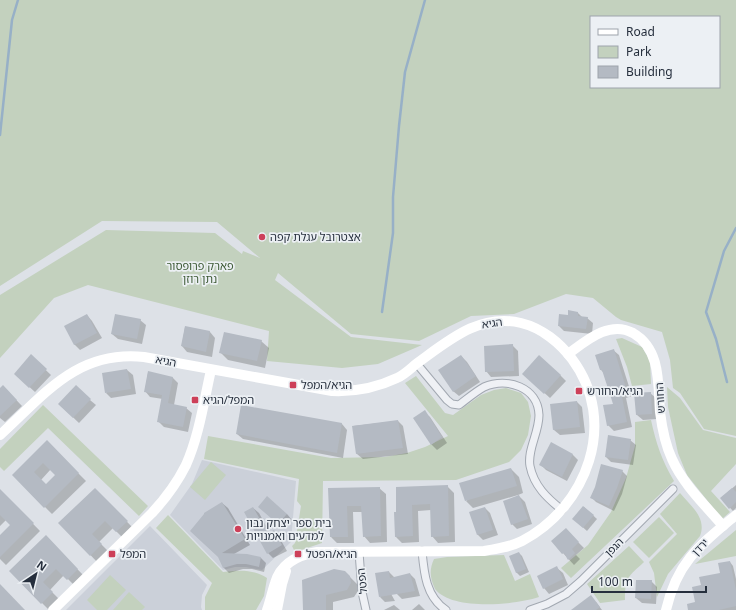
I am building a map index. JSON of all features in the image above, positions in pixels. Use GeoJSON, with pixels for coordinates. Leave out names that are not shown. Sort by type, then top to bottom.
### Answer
{"type":"FeatureCollection","features":[{"type":"Feature","properties":{"kind":"street","name":"הגיא"},"geometry":{"type":"LineString","coordinates":[[0,435],[63,378],[97,360],[116,357],[140,356],[332,391],[348,392],[364,390],[398,378],[455,335],[472,326],[487,322],[505,320],[522,323],[555,340],[568,354],[578,367],[587,386],[593,406],[595,426],[589,463],[583,480],[562,510],[550,522],[521,542],[503,548],[484,551],[317,552],[304,554],[283,568],[275,581],[266,610]]}},
{"type":"Feature","properties":{"kind":"street","name":"החורש"},"geometry":{"type":"LineString","coordinates":[[568,354],[599,332],[618,328],[628,330],[637,335],[644,342],[650,350],[656,363],[663,433],[672,459],[691,489],[723,526]]}},
{"type":"Feature","properties":{"kind":"street"},"geometry":{"type":"LineString","coordinates":[[417,364],[452,404],[459,405],[483,388],[504,382],[522,387],[530,393],[537,404],[539,415],[530,454],[530,467],[541,492],[562,510]]}},
{"type":"Feature","properties":{"kind":"street"},"geometry":{"type":"LineString","coordinates":[[53,610],[152,513],[166,498],[177,482],[186,465],[193,446],[211,370]]}},
{"type":"Feature","properties":{"kind":"street","name":"הגפן"},"geometry":{"type":"LineString","coordinates":[[530,610],[547,604],[566,594],[581,581],[672,489]]}},
{"type":"Feature","properties":{"kind":"street","name":"ירדן"},"geometry":{"type":"LineString","coordinates":[[666,610],[674,582],[684,566],[697,549],[712,534],[736,516]]}},
{"type":"Feature","properties":{"kind":"street"},"geometry":{"type":"LineString","coordinates":[[422,551],[424,570],[428,586],[433,597],[440,606],[446,610]]}},
{"type":"Feature","properties":{"kind":"street","name":"הפטל"},"geometry":{"type":"LineString","coordinates":[[359,552],[362,592],[366,610]]}},
{"type":"Feature","properties":{"kind":"street"},"geometry":{"type":"LineString","coordinates":[[277,610],[285,573],[292,561]]}},
{"type":"Feature","properties":{"kind":"shaded area","name":"בית ספר יצחק נבון למדעים ואמנויות"},"geometry":{"type":"Polygon","coordinates":[[[202,460],[296,481],[291,542],[262,570],[246,567],[235,567],[223,570],[170,515],[192,484],[202,460]]]}},
{"type":"Feature","properties":{"kind":"shaded area"},"geometry":{"type":"Polygon","coordinates":[[[150,526],[207,585],[202,595],[202,610],[66,610],[150,526]]]}},
{"type":"Feature","properties":{"kind":"green space","name":"פארק פרופסור נתן רוזן"},"geometry":{"type":"Polygon","coordinates":[[[0,0],[736,0],[736,436],[704,429],[680,393],[673,388],[670,360],[662,332],[621,320],[593,298],[566,294],[514,314],[471,316],[419,341],[351,334],[278,273],[275,280],[351,337],[422,345],[378,364],[342,368],[267,361],[269,331],[88,285],[54,298],[0,358],[0,295],[106,230],[215,233],[242,254],[243,251],[260,258],[217,222],[102,221],[0,286],[0,0]]]}},
{"type":"Feature","properties":{"kind":"green space"},"geometry":{"type":"Polygon","coordinates":[[[622,338],[642,347],[650,361],[651,384],[632,386],[627,367],[616,339],[622,338]]]}},
{"type":"Feature","properties":{"kind":"green space"},"geometry":{"type":"Polygon","coordinates":[[[416,376],[445,413],[453,415],[481,395],[494,390],[506,388],[521,393],[528,402],[531,416],[528,435],[521,450],[509,462],[456,480],[323,481],[322,543],[295,552],[292,546],[295,543],[301,506],[297,501],[299,479],[204,459],[208,436],[331,458],[385,457],[407,453],[425,447],[448,436],[405,383],[416,376]]]}},
{"type":"Feature","properties":{"kind":"green space"},"geometry":{"type":"Polygon","coordinates":[[[667,387],[680,398],[703,430],[736,438],[736,464],[711,491],[730,512],[722,519],[687,475],[678,453],[668,407],[667,387]]]}},
{"type":"Feature","properties":{"kind":"green space"},"geometry":{"type":"Polygon","coordinates":[[[43,405],[148,506],[139,516],[48,428],[4,471],[0,467],[0,449],[43,405]]]}},
{"type":"Feature","properties":{"kind":"green space"},"geometry":{"type":"Polygon","coordinates":[[[651,420],[660,452],[674,481],[571,578],[561,568],[588,545],[611,512],[626,478],[635,446],[635,422],[651,420]]]}},
{"type":"Feature","properties":{"kind":"green space"},"geometry":{"type":"Polygon","coordinates":[[[211,462],[226,475],[205,500],[190,487],[211,462]]]}},
{"type":"Feature","properties":{"kind":"green space"},"geometry":{"type":"Polygon","coordinates":[[[680,493],[700,518],[702,530],[700,536],[668,574],[657,597],[654,573],[649,562],[677,534],[660,514],[680,493]]]}},
{"type":"Feature","properties":{"kind":"green space"},"geometry":{"type":"Polygon","coordinates":[[[168,515],[223,572],[246,571],[262,575],[267,578],[264,596],[256,610],[205,610],[205,597],[212,583],[156,528],[168,515]]]}},
{"type":"Feature","properties":{"kind":"green space"},"geometry":{"type":"Polygon","coordinates":[[[659,517],[674,533],[649,558],[633,542],[659,517]]]}},
{"type":"Feature","properties":{"kind":"green space"},"geometry":{"type":"Polygon","coordinates":[[[736,530],[736,556],[695,564],[736,530]]]}},
{"type":"Feature","properties":{"kind":"green space"},"geometry":{"type":"Polygon","coordinates":[[[629,546],[644,562],[628,578],[625,600],[600,603],[587,584],[629,546]]]}},
{"type":"Feature","properties":{"kind":"green space"},"geometry":{"type":"Polygon","coordinates":[[[504,555],[515,581],[530,574],[539,597],[498,604],[468,603],[443,596],[435,589],[431,574],[431,567],[434,559],[447,557],[504,555]]]}},
{"type":"Feature","properties":{"kind":"green space"},"geometry":{"type":"Polygon","coordinates":[[[110,575],[126,590],[107,610],[97,610],[87,600],[110,575]]]}},
{"type":"Feature","properties":{"kind":"green space"},"geometry":{"type":"Polygon","coordinates":[[[129,592],[145,607],[142,610],[113,610],[129,592]]]}},
{"type":"Feature","properties":{"kind":"building"},"geometry":{"type":"Polygon","coordinates":[[[568,310],[578,312],[578,316],[588,317],[586,329],[558,326],[559,314],[568,315],[568,310]]]}},
{"type":"Feature","properties":{"kind":"building"},"geometry":{"type":"Polygon","coordinates":[[[87,314],[97,333],[74,345],[64,326],[87,314]]]}},
{"type":"Feature","properties":{"kind":"building"},"geometry":{"type":"Polygon","coordinates":[[[115,314],[141,319],[137,339],[111,334],[115,314]]]}},
{"type":"Feature","properties":{"kind":"building"},"geometry":{"type":"Polygon","coordinates":[[[185,326],[210,331],[206,352],[181,346],[185,326]]]}},
{"type":"Feature","properties":{"kind":"building"},"geometry":{"type":"Polygon","coordinates":[[[224,332],[262,340],[257,361],[219,353],[224,332]]]}},
{"type":"Feature","properties":{"kind":"building"},"geometry":{"type":"Polygon","coordinates":[[[513,344],[514,371],[485,372],[484,346],[513,344]]]}},
{"type":"Feature","properties":{"kind":"building"},"geometry":{"type":"Polygon","coordinates":[[[614,349],[627,391],[621,392],[627,422],[607,426],[603,405],[613,404],[602,370],[600,370],[595,355],[614,349]]]}},
{"type":"Feature","properties":{"kind":"building"},"geometry":{"type":"Polygon","coordinates":[[[31,354],[47,369],[29,388],[14,374],[31,354]]]}},
{"type":"Feature","properties":{"kind":"building"},"geometry":{"type":"Polygon","coordinates":[[[461,355],[476,376],[453,392],[438,370],[461,355]]]}},
{"type":"Feature","properties":{"kind":"building"},"geometry":{"type":"Polygon","coordinates":[[[539,355],[561,375],[544,394],[522,374],[539,355]]]}},
{"type":"Feature","properties":{"kind":"building"},"geometry":{"type":"Polygon","coordinates":[[[127,369],[131,389],[105,393],[102,373],[127,369]]]}},
{"type":"Feature","properties":{"kind":"building"},"geometry":{"type":"Polygon","coordinates":[[[148,371],[173,377],[168,403],[187,407],[183,427],[157,422],[162,395],[144,392],[148,371]]]}},
{"type":"Feature","properties":{"kind":"building"},"geometry":{"type":"Polygon","coordinates":[[[3,385],[17,400],[0,416],[0,388],[3,385]]]}},
{"type":"Feature","properties":{"kind":"building"},"geometry":{"type":"Polygon","coordinates":[[[76,385],[91,399],[73,418],[58,404],[76,385]]]}},
{"type":"Feature","properties":{"kind":"building"},"geometry":{"type":"Polygon","coordinates":[[[651,392],[652,414],[636,415],[634,393],[651,392]]]}},
{"type":"Feature","properties":{"kind":"building"},"geometry":{"type":"Polygon","coordinates":[[[577,401],[580,427],[553,430],[550,404],[577,401]]]}},
{"type":"Feature","properties":{"kind":"building"},"geometry":{"type":"Polygon","coordinates":[[[241,405],[342,423],[337,453],[236,434],[241,405]]]}},
{"type":"Feature","properties":{"kind":"building"},"geometry":{"type":"Polygon","coordinates":[[[425,410],[442,437],[431,445],[413,418],[425,410]]]}},
{"type":"Feature","properties":{"kind":"building"},"geometry":{"type":"Polygon","coordinates":[[[398,420],[403,448],[356,454],[352,426],[398,420]]]}},
{"type":"Feature","properties":{"kind":"building"},"geometry":{"type":"Polygon","coordinates":[[[608,435],[631,439],[628,460],[605,457],[608,435]]]}},
{"type":"Feature","properties":{"kind":"building"},"geometry":{"type":"Polygon","coordinates":[[[47,440],[79,473],[44,508],[12,475],[47,440]],[[43,463],[34,472],[46,484],[55,475],[43,463]]]}},
{"type":"Feature","properties":{"kind":"building"},"geometry":{"type":"Polygon","coordinates":[[[551,442],[573,454],[562,477],[539,465],[551,442]]]}},
{"type":"Feature","properties":{"kind":"building"},"geometry":{"type":"Polygon","coordinates":[[[601,464],[623,470],[609,506],[590,498],[595,487],[601,464]]]}},
{"type":"Feature","properties":{"kind":"building"},"geometry":{"type":"Polygon","coordinates":[[[511,468],[517,486],[465,501],[459,483],[511,468]]]}},
{"type":"Feature","properties":{"kind":"building"},"geometry":{"type":"Polygon","coordinates":[[[448,485],[449,536],[431,537],[430,504],[412,505],[413,536],[395,537],[394,512],[396,512],[396,487],[448,485]]]}},
{"type":"Feature","properties":{"kind":"building"},"geometry":{"type":"Polygon","coordinates":[[[380,487],[381,536],[363,537],[361,506],[347,506],[348,537],[330,537],[328,488],[380,487]]]}},
{"type":"Feature","properties":{"kind":"building"},"geometry":{"type":"Polygon","coordinates":[[[95,488],[128,521],[116,532],[105,521],[92,534],[102,544],[90,556],[58,523],[95,488]]]}},
{"type":"Feature","properties":{"kind":"building"},"geometry":{"type":"Polygon","coordinates":[[[732,488],[736,492],[736,502],[729,509],[720,498],[732,488]]]}},
{"type":"Feature","properties":{"kind":"building"},"geometry":{"type":"Polygon","coordinates":[[[0,489],[34,523],[0,557],[0,535],[10,525],[0,515],[0,489]]]}},
{"type":"Feature","properties":{"kind":"building"},"geometry":{"type":"Polygon","coordinates":[[[519,495],[528,519],[511,525],[503,501],[519,495]]]}},
{"type":"Feature","properties":{"kind":"building"},"geometry":{"type":"Polygon","coordinates":[[[267,496],[287,514],[278,524],[258,507],[267,496]]]}},
{"type":"Feature","properties":{"kind":"building"},"geometry":{"type":"Polygon","coordinates":[[[222,502],[245,539],[222,553],[247,554],[261,557],[259,567],[246,564],[237,564],[223,568],[218,557],[190,531],[204,513],[222,502]]]}},
{"type":"Feature","properties":{"kind":"building"},"geometry":{"type":"Polygon","coordinates":[[[583,506],[594,515],[583,528],[572,519],[583,506]]]}},
{"type":"Feature","properties":{"kind":"building"},"geometry":{"type":"Polygon","coordinates":[[[253,507],[268,533],[274,530],[282,545],[267,554],[244,512],[253,507]]]}},
{"type":"Feature","properties":{"kind":"building"},"geometry":{"type":"Polygon","coordinates":[[[485,507],[493,530],[477,535],[469,512],[485,507]]]}},
{"type":"Feature","properties":{"kind":"building"},"geometry":{"type":"Polygon","coordinates":[[[566,528],[579,542],[572,549],[575,553],[568,560],[564,553],[562,554],[551,541],[566,528]]]}},
{"type":"Feature","properties":{"kind":"building"},"geometry":{"type":"Polygon","coordinates":[[[46,535],[78,569],[67,580],[56,569],[43,582],[53,592],[41,604],[9,571],[46,535]]]}},
{"type":"Feature","properties":{"kind":"building"},"geometry":{"type":"Polygon","coordinates":[[[519,552],[526,569],[516,573],[509,556],[519,552]]]}},
{"type":"Feature","properties":{"kind":"building"},"geometry":{"type":"Polygon","coordinates":[[[730,561],[736,590],[736,606],[719,610],[688,610],[687,604],[695,602],[692,587],[701,585],[699,577],[720,573],[718,563],[730,561]]]}},
{"type":"Feature","properties":{"kind":"building"},"geometry":{"type":"Polygon","coordinates":[[[557,566],[563,579],[543,589],[537,576],[557,566]]]}},
{"type":"Feature","properties":{"kind":"building"},"geometry":{"type":"Polygon","coordinates":[[[334,569],[345,571],[350,576],[351,583],[347,590],[326,595],[326,610],[303,610],[302,580],[334,569]]]}},
{"type":"Feature","properties":{"kind":"building"},"geometry":{"type":"Polygon","coordinates":[[[389,571],[390,578],[410,573],[415,591],[379,597],[375,573],[389,571]]]}},
{"type":"Feature","properties":{"kind":"building"},"geometry":{"type":"Polygon","coordinates":[[[636,580],[652,580],[651,599],[635,598],[636,580]]]}},
{"type":"Feature","properties":{"kind":"building"},"geometry":{"type":"Polygon","coordinates":[[[0,584],[25,610],[0,610],[0,584]]]}},
{"type":"Feature","properties":{"kind":"building"},"geometry":{"type":"Polygon","coordinates":[[[591,595],[600,607],[596,610],[571,610],[591,595]]]}},
{"type":"Feature","properties":{"kind":"waterway"},"geometry":{"type":"LineString","coordinates":[[0,135],[12,20],[18,0]]}},
{"type":"Feature","properties":{"kind":"waterway"},"geometry":{"type":"LineString","coordinates":[[382,312],[393,233],[393,197],[405,72],[425,0]]}},
{"type":"Feature","properties":{"kind":"waterway"},"geometry":{"type":"LineString","coordinates":[[727,382],[716,339],[706,312],[724,251],[736,228]]}},
{"type":"Feature","properties":{"kind":"place","name":"אצטרובל עגלת קפה"},"geometry":{"type":"Point","coordinates":[262,237]}},
{"type":"Feature","properties":{"kind":"place","name":"הגיא/המפל"},"geometry":{"type":"Point","coordinates":[293,385]}},
{"type":"Feature","properties":{"kind":"place","name":"הגיא/החורש"},"geometry":{"type":"Point","coordinates":[579,391]}},
{"type":"Feature","properties":{"kind":"place","name":"המפל/הגיא"},"geometry":{"type":"Point","coordinates":[195,400]}},
{"type":"Feature","properties":{"kind":"place","name":"בית ספר יצחק נבון למדעים ואמנויות"},"geometry":{"type":"Point","coordinates":[238,529]}},
{"type":"Feature","properties":{"kind":"place","name":"המפל"},"geometry":{"type":"Point","coordinates":[112,554]}},
{"type":"Feature","properties":{"kind":"place","name":"הגיא/הפטל"},"geometry":{"type":"Point","coordinates":[298,554]}}]}
